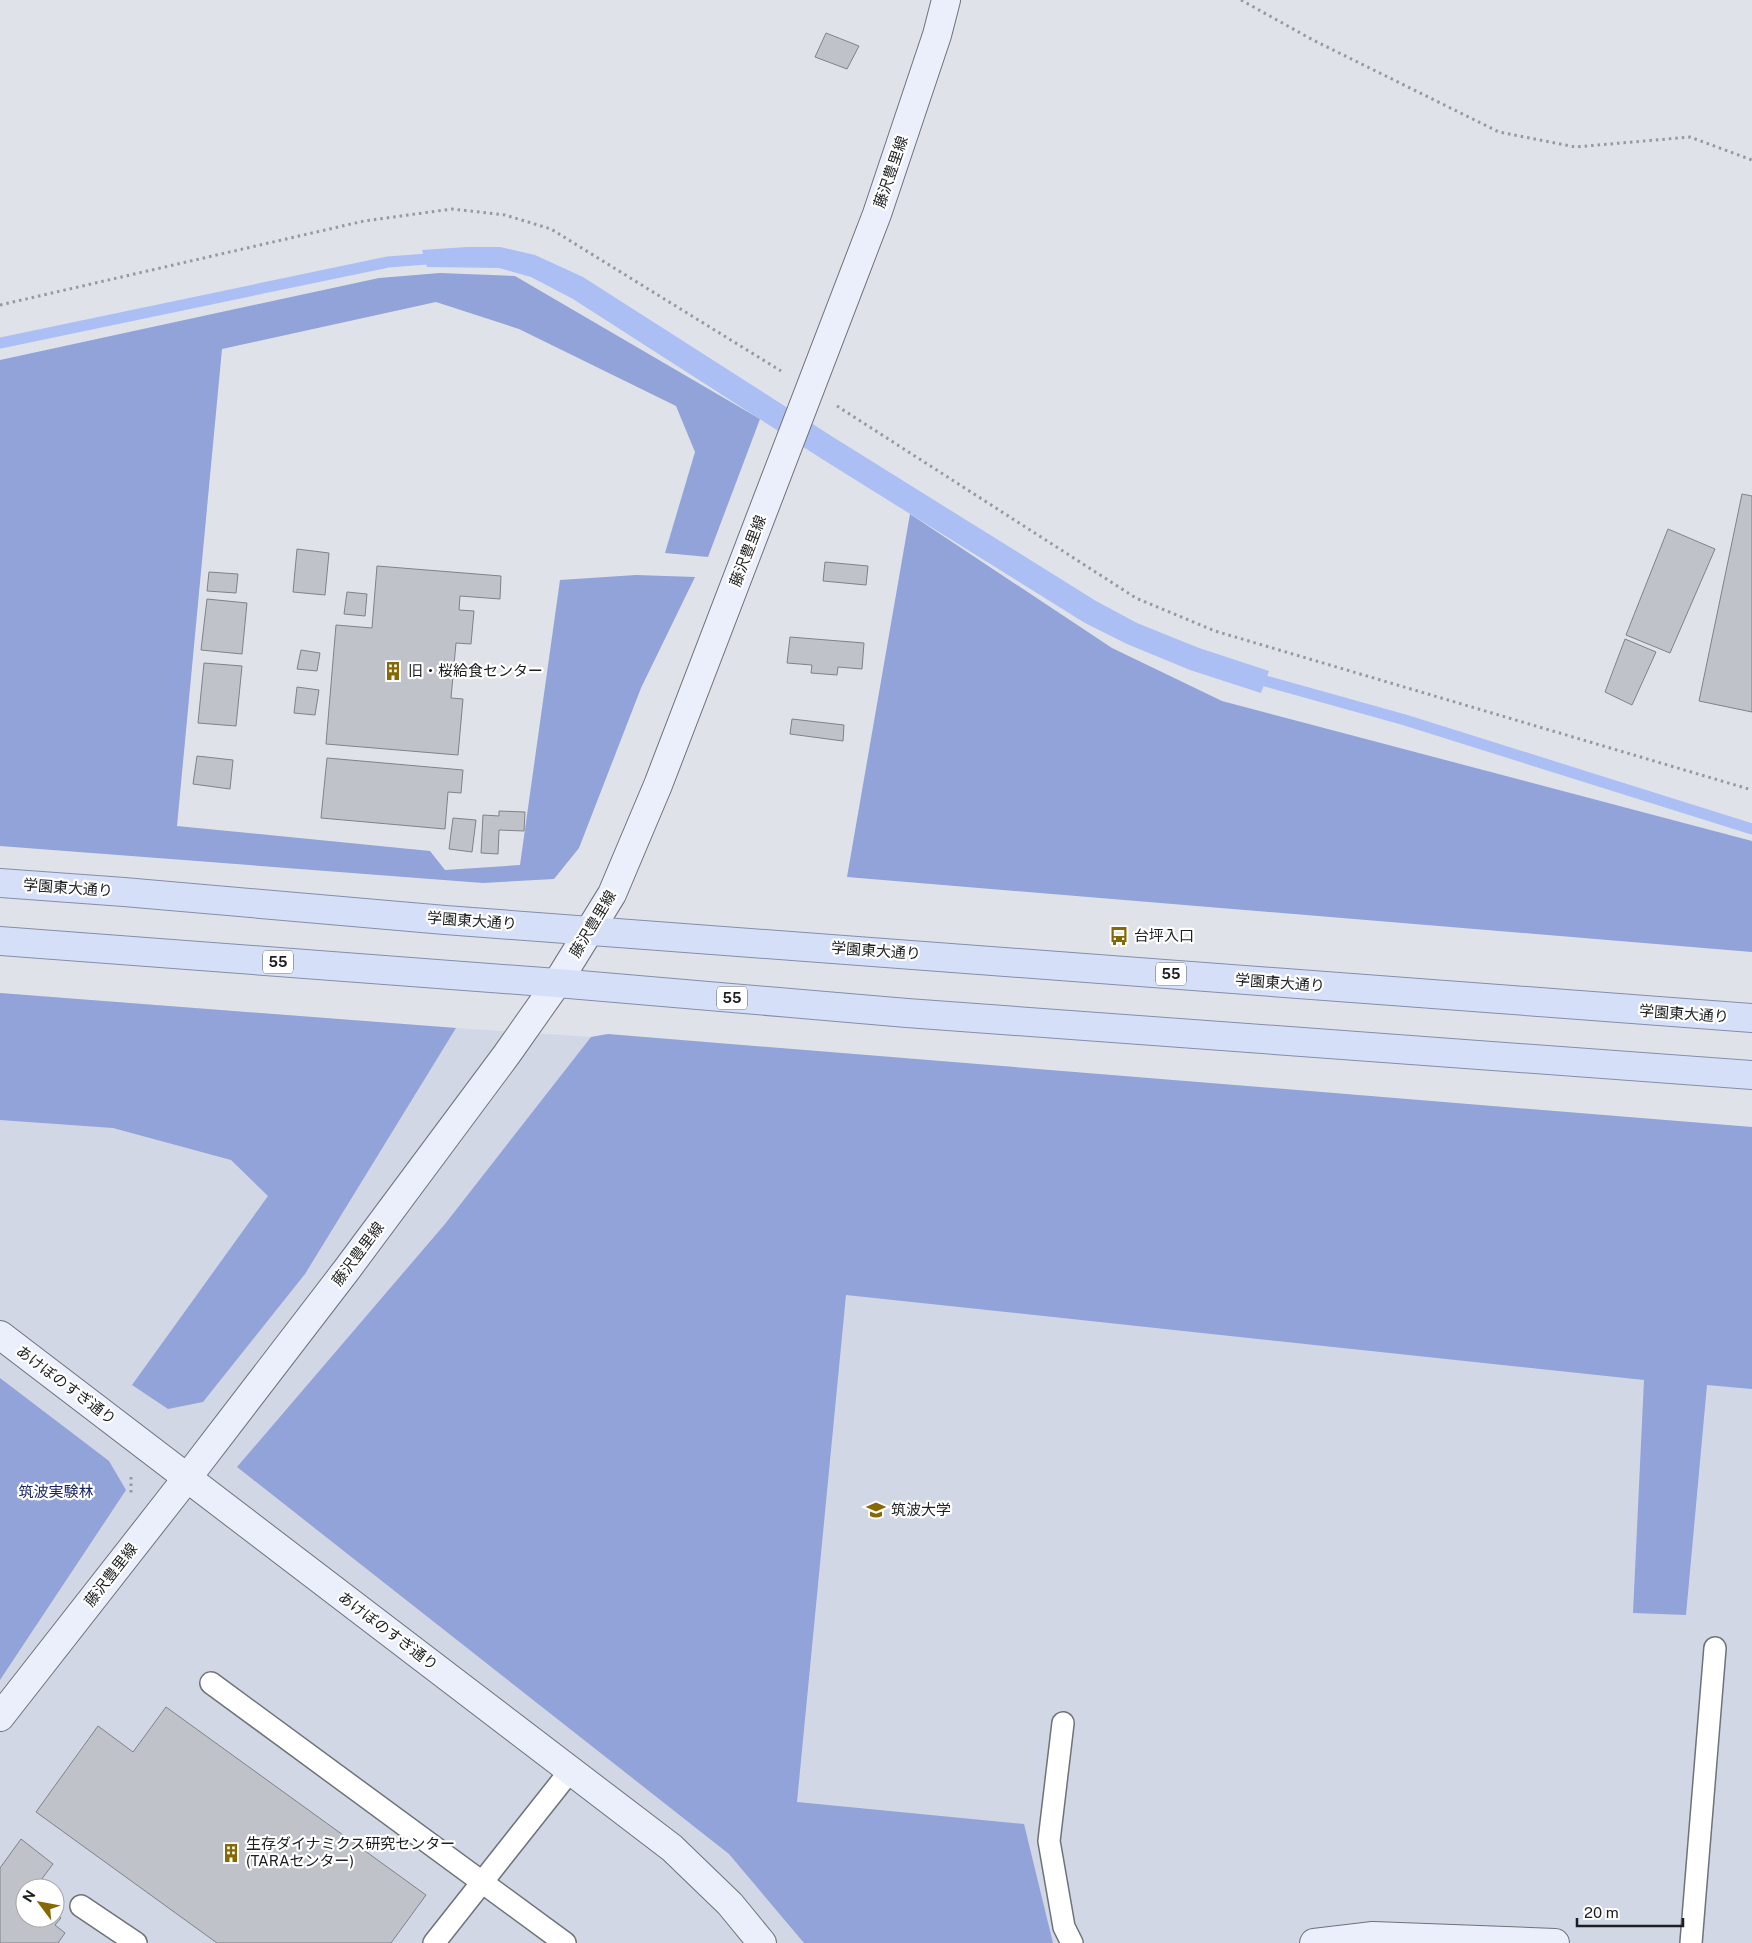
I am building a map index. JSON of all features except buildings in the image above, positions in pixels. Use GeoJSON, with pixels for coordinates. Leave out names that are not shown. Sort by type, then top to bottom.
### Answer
{"type":"FeatureCollection","features":[{"type":"Feature","properties":{"kind":"main road","name":"藤沢豊里線"},"geometry":{"type":"LineString","coordinates":[[0,1717],[348,1268],[557,983],[612,894],[658,785],[877,214],[937,35],[946,0]]}},
{"type":"Feature","properties":{"kind":"main road","name":"学園東大通り"},"geometry":{"type":"LineString","coordinates":[[0,883],[134,892],[444,920],[591,929],[1752,1018]]}},
{"type":"Feature","properties":{"kind":"main road","name":"55"},"geometry":{"type":"LineString","coordinates":[[0,941],[557,983],[917,1014],[1752,1075]]}},
{"type":"Feature","properties":{"kind":"main road","name":"あけぼのすぎ通り"},"geometry":{"type":"LineString","coordinates":[[0,1335],[672,1848],[730,1904],[762,1943]]}},
{"type":"Feature","properties":{"kind":"main road"},"geometry":{"type":"LineString","coordinates":[[1314,1943],[1373,1936],[1555,1943]]}},
{"type":"Feature","properties":{"kind":"lane"},"geometry":{"type":"LineString","coordinates":[[1691,1943],[1715,1648]]}},
{"type":"Feature","properties":{"kind":"lane"},"geometry":{"type":"LineString","coordinates":[[211,1683],[565,1943]]}},
{"type":"Feature","properties":{"kind":"lane"},"geometry":{"type":"LineString","coordinates":[[1063,1723],[1049,1841],[1064,1927],[1072,1943]]}},
{"type":"Feature","properties":{"kind":"lane"},"geometry":{"type":"LineString","coordinates":[[434,1943],[570,1771]]}},
{"type":"Feature","properties":{"kind":"lane"},"geometry":{"type":"LineString","coordinates":[[81,1906],[136,1943]]}},
{"type":"Feature","properties":{"kind":"path"},"geometry":{"type":"LineString","coordinates":[[1241,0],[1313,40],[1499,132],[1575,147],[1690,137],[1752,160]]}},
{"type":"Feature","properties":{"kind":"path"},"geometry":{"type":"LineString","coordinates":[[0,305],[364,221],[452,209],[505,216],[551,229],[805,399],[1145,602],[1215,630],[1752,790]]}},
{"type":"Feature","properties":{"kind":"shaded area"},"geometry":{"type":"Polygon","coordinates":[[[500,247],[535,255],[583,277],[833,437],[1096,601],[1137,623],[1199,648],[1269,671],[1261,693],[1190,670],[1127,644],[1085,623],[822,459],[573,299],[531,277],[499,268],[427,267],[422,250],[500,247]]]}},
{"type":"Feature","properties":{"kind":"shaded area","name":"筑波大学"},"geometry":{"type":"Polygon","coordinates":[[[0,993],[456,1028],[591,1037],[608,1034],[810,1061],[1752,1132],[1752,1943],[0,1943],[0,993]]]}},
{"type":"Feature","properties":{"kind":"green space"},"geometry":{"type":"Polygon","coordinates":[[[440,273],[515,276],[760,419],[708,557],[665,553],[695,452],[676,406],[519,329],[436,302],[222,349],[177,826],[430,851],[445,870],[520,865],[560,580],[636,575],[695,577],[641,688],[579,848],[554,879],[483,883],[0,846],[0,360],[379,278],[440,273]]]}},
{"type":"Feature","properties":{"kind":"green space"},"geometry":{"type":"Polygon","coordinates":[[[910,514],[1112,648],[1222,701],[1752,841],[1752,952],[847,877],[910,514]]]}},
{"type":"Feature","properties":{"kind":"green space"},"geometry":{"type":"Polygon","coordinates":[[[0,993],[456,1028],[305,1274],[203,1402],[168,1409],[132,1385],[268,1196],[231,1160],[113,1128],[0,1120],[0,993]]]}},
{"type":"Feature","properties":{"kind":"green space"},"geometry":{"type":"Polygon","coordinates":[[[608,1034],[1752,1127],[1752,1389],[1707,1385],[1686,1615],[1633,1613],[1644,1380],[846,1295],[797,1802],[1024,1824],[1053,1943],[804,1943],[729,1854],[237,1467],[445,1224],[591,1037],[608,1034]]]}},
{"type":"Feature","properties":{"kind":"green space","name":"筑波実験林"},"geometry":{"type":"Polygon","coordinates":[[[0,1378],[109,1461],[126,1490],[0,1680],[0,1378]]]}},
{"type":"Feature","properties":{"kind":"waterway"},"geometry":{"type":"LineString","coordinates":[[0,343],[388,262],[440,258]]}},
{"type":"Feature","properties":{"kind":"waterway"},"geometry":{"type":"LineString","coordinates":[[1251,677],[1405,720],[1752,829]]}},
{"type":"Feature","properties":{"kind":"place","name":"旧・桜給食センター"},"geometry":{"type":"Point","coordinates":[393,671]}},
{"type":"Feature","properties":{"kind":"place","name":"台坪入口"},"geometry":{"type":"Point","coordinates":[1119,936]}},
{"type":"Feature","properties":{"kind":"place","name":"筑波大学"},"geometry":{"type":"Point","coordinates":[876,1510]}},
{"type":"Feature","properties":{"kind":"place","name":"生存ダイナミクス研究センター (TARAセンター)"},"geometry":{"type":"Point","coordinates":[231,1853]}}]}
